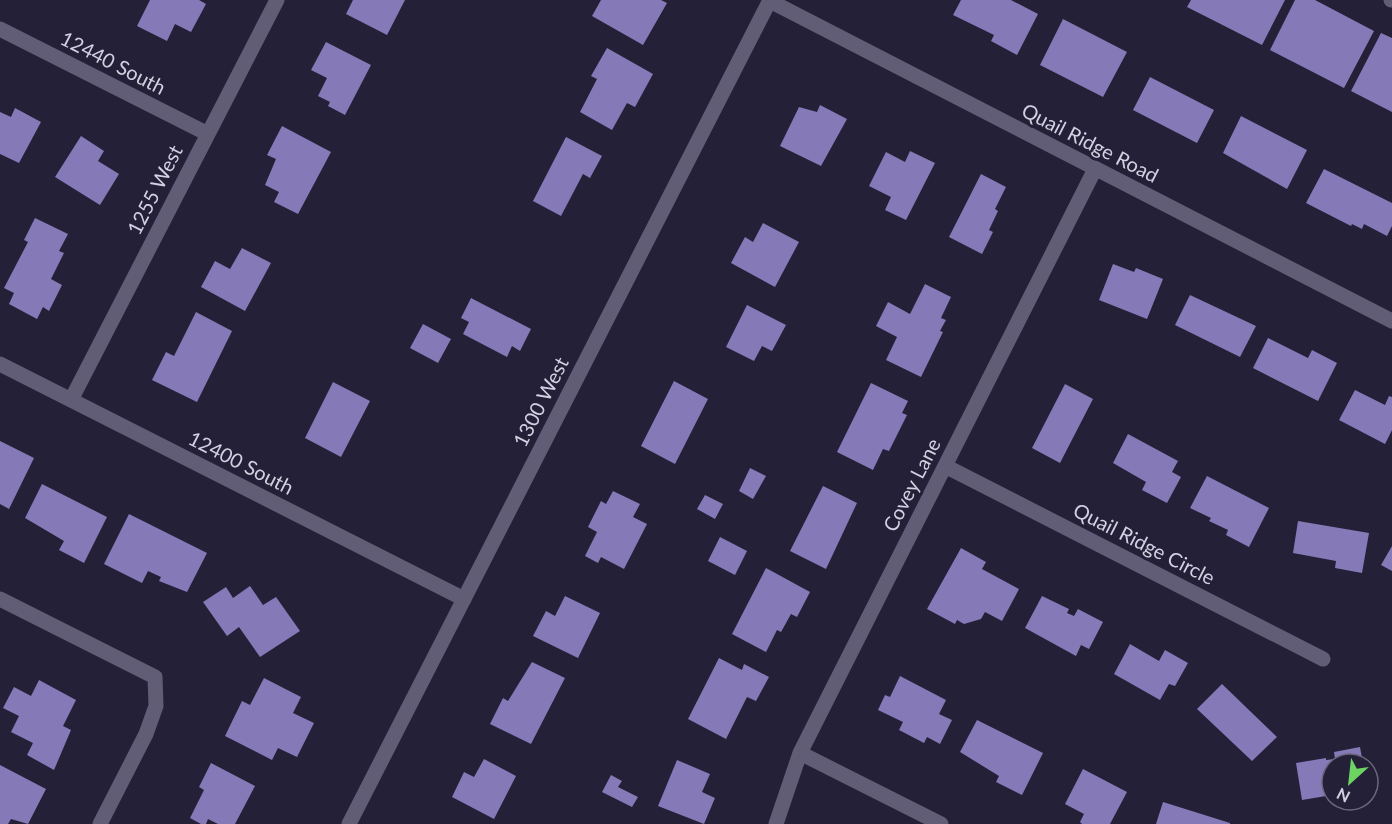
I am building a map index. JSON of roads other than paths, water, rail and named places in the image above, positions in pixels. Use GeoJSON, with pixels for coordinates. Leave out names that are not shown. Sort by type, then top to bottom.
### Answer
{"type":"FeatureCollection","features":[{"type":"Feature","properties":{"kind":"street","name":"1255 West"},"geometry":{"type":"LineString","coordinates":[[71,400],[277,0]]}},
{"type":"Feature","properties":{"kind":"street","name":"Quail Ridge Road"},"geometry":{"type":"LineString","coordinates":[[770,1],[1392,321]]}},
{"type":"Feature","properties":{"kind":"street","name":"1300 West"},"geometry":{"type":"LineString","coordinates":[[349,824],[770,1]]}},
{"type":"Feature","properties":{"kind":"street","name":"12440 South"},"geometry":{"type":"LineString","coordinates":[[0,29],[208,134]]}},
{"type":"Feature","properties":{"kind":"street","name":"Covey Lane"},"geometry":{"type":"LineString","coordinates":[[776,824],[800,753],[1095,169]]}},
{"type":"Feature","properties":{"kind":"street","name":"12400 South"},"geometry":{"type":"LineString","coordinates":[[0,364],[464,599]]}},
{"type":"Feature","properties":{"kind":"street","name":"Quail Ridge Circle"},"geometry":{"type":"LineString","coordinates":[[945,466],[1323,659]]}},
{"type":"Feature","properties":{"kind":"street"},"geometry":{"type":"LineString","coordinates":[[0,599],[155,677],[156,706],[146,734],[100,824]]}},
{"type":"Feature","properties":{"kind":"street"},"geometry":{"type":"LineString","coordinates":[[800,753],[941,824]]}}]}
